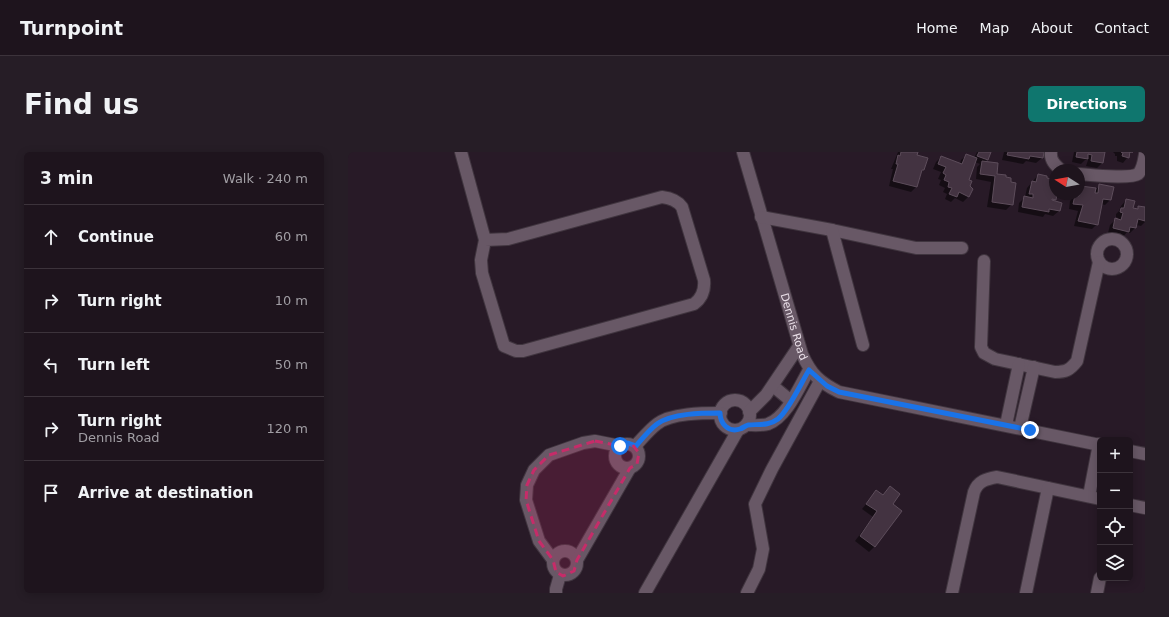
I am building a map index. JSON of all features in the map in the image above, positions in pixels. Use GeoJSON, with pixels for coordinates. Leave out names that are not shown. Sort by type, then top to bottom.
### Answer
{"type":"FeatureCollection","features":[{"type":"Feature","properties":{"kind":"street"},"geometry":{"type":"LineString","coordinates":[[461,152],[485,240],[481,260],[482,273],[504,346],[523,352],[694,304],[703,292],[704,280],[682,207],[678,202],[668,198],[662,197],[508,239],[485,240]]}},
{"type":"Feature","properties":{"kind":"street","name":"Dennis Road"},"geometry":{"type":"LineString","coordinates":[[742,152],[799,346],[809,370],[820,381],[839,392],[1097,443]]}},
{"type":"Feature","properties":{"kind":"street"},"geometry":{"type":"LineString","coordinates":[[1051,152],[1052,161],[1055,164]]}},
{"type":"Feature","properties":{"kind":"street"},"geometry":{"type":"LineString","coordinates":[[1085,174],[1137,175],[1141,170],[1145,154]]}},
{"type":"Feature","properties":{"kind":"street"},"geometry":{"type":"LineString","coordinates":[[761,217],[916,248],[962,248]]}},
{"type":"Feature","properties":{"kind":"street"},"geometry":{"type":"LineString","coordinates":[[832,230],[863,345]]}},
{"type":"Feature","properties":{"kind":"street"},"geometry":{"type":"LineString","coordinates":[[984,261],[981,347],[984,353],[990,357],[1055,372],[1064,372],[1071,369],[1077,361],[1099,262]]}},
{"type":"Feature","properties":{"kind":"street"},"geometry":{"type":"LineString","coordinates":[[749,412],[773,386],[799,346]]}},
{"type":"Feature","properties":{"kind":"street"},"geometry":{"type":"LineString","coordinates":[[1006,425],[1019,364]]}},
{"type":"Feature","properties":{"kind":"street"},"geometry":{"type":"LineString","coordinates":[[1020,428],[1034,367]]}},
{"type":"Feature","properties":{"kind":"street"},"geometry":{"type":"LineString","coordinates":[[645,593],[742,428],[749,421],[749,412],[744,404],[735,400],[726,404],[720,413],[722,422],[725,426],[733,430],[742,428],[766,424],[777,419],[786,410],[809,370]]}},
{"type":"Feature","properties":{"kind":"street"},"geometry":{"type":"LineString","coordinates":[[747,593],[759,569],[763,549],[755,504],[772,469],[820,381]]}},
{"type":"Feature","properties":{"kind":"street"},"geometry":{"type":"LineString","coordinates":[[773,386],[791,401]]}},
{"type":"Feature","properties":{"kind":"street"},"geometry":{"type":"LineString","coordinates":[[636,446],[658,423],[676,416],[698,413],[720,413]]}},
{"type":"Feature","properties":{"kind":"street"},"geometry":{"type":"LineString","coordinates":[[620,446],[615,453],[616,462],[622,467],[634,467],[639,461],[639,453],[636,446],[628,443],[620,446],[595,441],[583,443],[549,454],[534,470],[527,485],[526,500],[539,542],[553,560],[554,569],[560,575],[567,575],[574,571],[577,560],[630,468]]}},
{"type":"Feature","properties":{"kind":"street"},"geometry":{"type":"LineString","coordinates":[[1133,451],[1145,454]]}},
{"type":"Feature","properties":{"kind":"street"},"geometry":{"type":"LineString","coordinates":[[952,593],[976,485],[984,480],[997,477],[1094,498],[1097,471]]}},
{"type":"Feature","properties":{"kind":"street"},"geometry":{"type":"LineString","coordinates":[[1026,593],[1048,488]]}},
{"type":"Feature","properties":{"kind":"street"},"geometry":{"type":"LineString","coordinates":[[1133,506],[1145,508]]}},
{"type":"Feature","properties":{"kind":"street"},"geometry":{"type":"LineString","coordinates":[[553,560],[557,553],[565,551],[573,554],[577,560]]}},
{"type":"Feature","properties":{"kind":"street"},"geometry":{"type":"LineString","coordinates":[[556,593],[560,575]]}},
{"type":"Feature","properties":{"kind":"street"},"geometry":{"type":"LineString","coordinates":[[1097,593],[1099,581]]}},
{"type":"Feature","properties":{"kind":"highlighted area"},"geometry":{"type":"Polygon","coordinates":[[[595,441],[620,446],[632,444],[639,453],[637,464],[630,468],[577,560],[574,571],[563,576],[556,572],[553,560],[539,541],[526,500],[527,485],[534,470],[549,455],[595,441]]]}},
{"type":"Feature","properties":{"kind":"building"},"geometry":{"type":"Polygon","coordinates":[[[901,152],[918,152],[917,155],[928,158],[924,170],[922,170],[917,187],[893,181],[898,164],[896,164],[898,155],[900,156],[901,152]]]}},
{"type":"Feature","properties":{"kind":"building"},"geometry":{"type":"Polygon","coordinates":[[[979,152],[991,152],[988,160],[977,156],[979,152]]]}},
{"type":"Feature","properties":{"kind":"building"},"geometry":{"type":"Polygon","coordinates":[[[1008,152],[1044,152],[1043,158],[1030,156],[1029,159],[1007,155],[1008,152]]]}},
{"type":"Feature","properties":{"kind":"building"},"geometry":{"type":"Polygon","coordinates":[[[1077,152],[1105,152],[1103,163],[1091,161],[1092,155],[1088,154],[1088,159],[1076,157],[1077,152]]]}},
{"type":"Feature","properties":{"kind":"building"},"geometry":{"type":"Polygon","coordinates":[[[1121,152],[1130,152],[1129,158],[1122,156],[1123,153],[1121,152]]]}},
{"type":"Feature","properties":{"kind":"building"},"geometry":{"type":"Polygon","coordinates":[[[966,154],[977,158],[969,180],[972,181],[970,186],[973,189],[969,197],[959,192],[957,197],[949,194],[952,188],[948,187],[949,182],[944,180],[946,175],[943,173],[946,167],[938,164],[941,156],[962,164],[966,154]]]}},
{"type":"Feature","properties":{"kind":"building"},"geometry":{"type":"Polygon","coordinates":[[[982,161],[998,163],[997,174],[1006,175],[1006,177],[1011,178],[1011,182],[1016,183],[1013,205],[992,202],[995,176],[980,174],[982,161]]]}},
{"type":"Feature","properties":{"kind":"building"},"geometry":{"type":"Polygon","coordinates":[[[1038,174],[1047,176],[1047,178],[1049,178],[1049,200],[1062,203],[1060,211],[1049,209],[1049,212],[1022,207],[1024,196],[1033,198],[1033,194],[1029,194],[1032,181],[1036,182],[1038,174]]]}},
{"type":"Feature","properties":{"kind":"building"},"geometry":{"type":"Polygon","coordinates":[[[1099,184],[1114,187],[1111,200],[1103,199],[1098,225],[1078,221],[1083,205],[1073,204],[1074,200],[1085,200],[1085,187],[1096,188],[1095,193],[1098,193],[1099,184]]]}},
{"type":"Feature","properties":{"kind":"building"},"geometry":{"type":"Polygon","coordinates":[[[1126,199],[1135,201],[1133,208],[1138,209],[1138,206],[1145,207],[1145,221],[1138,219],[1136,228],[1130,227],[1129,232],[1113,228],[1115,218],[1121,220],[1123,213],[1120,212],[1121,208],[1124,208],[1126,199]]]}},
{"type":"Feature","properties":{"kind":"building"},"geometry":{"type":"Polygon","coordinates":[[[890,486],[900,494],[893,504],[902,511],[875,547],[860,536],[877,511],[866,504],[876,490],[883,495],[890,486]]]}},
{"type":"Feature","properties":{"kind":"route"},"geometry":{"type":"LineString","coordinates":[[620,446],[628,443],[636,446],[658,423],[676,416],[698,413],[720,413],[720,418],[725,426],[733,430],[738,430],[746,425],[766,424],[777,419],[786,410],[809,370],[820,381],[839,392],[1030,430]]}}]}
